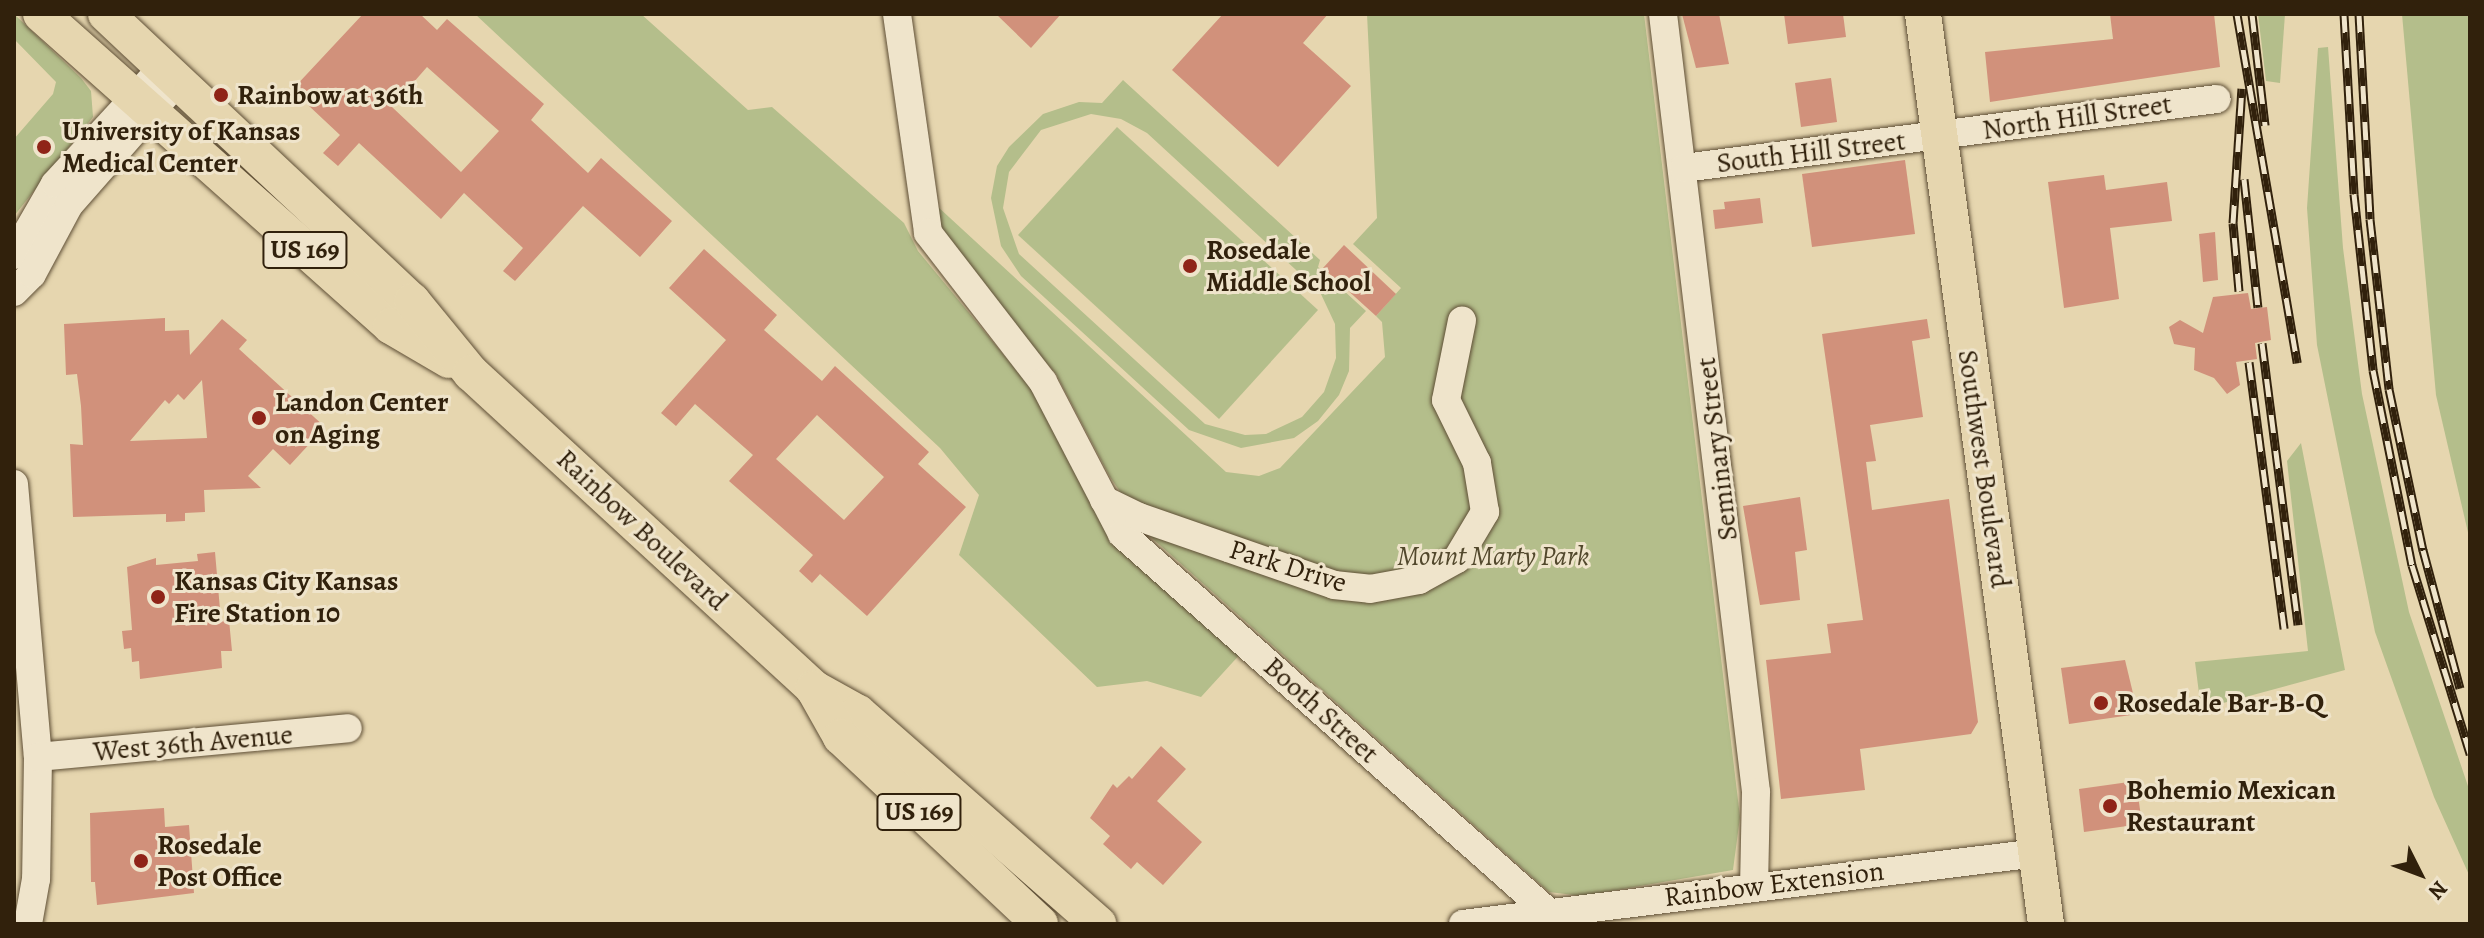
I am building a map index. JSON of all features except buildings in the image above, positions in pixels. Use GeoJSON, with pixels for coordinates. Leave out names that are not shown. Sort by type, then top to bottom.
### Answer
{"type":"FeatureCollection","features":[{"type":"Feature","properties":{"kind":"main road","name":"Rainbow Boulevard"},"geometry":{"type":"LineString","coordinates":[[41,14],[391,326],[471,373]]}},
{"type":"Feature","properties":{"kind":"main road","name":"Rainbow Boulevard"},"geometry":{"type":"LineString","coordinates":[[106,14],[412,301],[471,373],[813,688],[858,713],[1098,924]]}},
{"type":"Feature","properties":{"kind":"main road","name":"Southwest Boulevard"},"geometry":{"type":"LineString","coordinates":[[1923,14],[1937,136],[2046,924]]}},
{"type":"Feature","properties":{"kind":"main road","name":"Rainbow Boulevard"},"geometry":{"type":"LineString","coordinates":[[813,688],[841,737],[1040,924]]}},
{"type":"Feature","properties":{"kind":"street","name":"Booth Street"},"geometry":{"type":"LineString","coordinates":[[897,14],[928,233],[1043,382],[1122,534],[1548,912]]}},
{"type":"Feature","properties":{"kind":"street","name":"Seminary Street"},"geometry":{"type":"LineString","coordinates":[[1663,14],[1684,168],[1756,792],[1754,885]]}},
{"type":"Feature","properties":{"kind":"street"},"geometry":{"type":"LineString","coordinates":[[14,292],[32,274],[69,205],[142,106],[170,74]]}},
{"type":"Feature","properties":{"kind":"street","name":"North Hill Street"},"geometry":{"type":"LineString","coordinates":[[1937,136],[2217,99]]}},
{"type":"Feature","properties":{"kind":"street"},"geometry":{"type":"LineString","coordinates":[[14,255],[55,184],[142,106]]}},
{"type":"Feature","properties":{"kind":"street","name":"South Hill Street"},"geometry":{"type":"LineString","coordinates":[[1684,168],[1937,136]]}},
{"type":"Feature","properties":{"kind":"street","name":"Park Drive"},"geometry":{"type":"LineString","coordinates":[[1104,500],[1139,517],[1334,585],[1370,589],[1419,580],[1457,559],[1485,512],[1477,463],[1446,400],[1462,321]]}},
{"type":"Feature","properties":{"kind":"street"},"geometry":{"type":"LineString","coordinates":[[14,484],[38,757],[36,879],[28,924]]}},
{"type":"Feature","properties":{"kind":"street","name":"West 36th Avenue"},"geometry":{"type":"LineString","coordinates":[[38,757],[348,728]]}},
{"type":"Feature","properties":{"kind":"street","name":"Rainbow Extension"},"geometry":{"type":"LineString","coordinates":[[1463,924],[1754,885],[2037,853]]}},
{"type":"Feature","properties":{"kind":"green space","name":"University of Kansas Medical Center"},"geometry":{"type":"Polygon","coordinates":[[[14,14],[91,91],[93,117],[14,216],[14,139],[53,94],[56,82],[14,39],[14,14]]]}},
{"type":"Feature","properties":{"kind":"green space"},"geometry":{"type":"Polygon","coordinates":[[[475,14],[641,14],[748,110],[772,107],[904,223],[918,251],[1041,400],[1099,511],[1243,651],[1201,697],[1147,681],[1097,687],[959,555],[979,495],[940,448],[475,14]]]}},
{"type":"Feature","properties":{"kind":"green space","name":"Mount Marty Park"},"geometry":{"type":"Polygon","coordinates":[[[1367,14],[1644,14],[1740,817],[1733,870],[1582,896],[1549,892],[1152,538],[1110,477],[1056,374],[952,253],[930,213],[937,206],[1226,472],[1259,476],[1280,468],[1385,357],[1382,322],[1376,316],[1401,288],[1353,244],[1377,218],[1367,14]]]}},
{"type":"Feature","properties":{"kind":"green space"},"geometry":{"type":"Polygon","coordinates":[[[2258,14],[2285,14],[2280,83],[2266,81],[2258,14]]]}},
{"type":"Feature","properties":{"kind":"green space"},"geometry":{"type":"Polygon","coordinates":[[[2402,14],[2470,14],[2470,541],[2436,395],[2402,14]]]}},
{"type":"Feature","properties":{"kind":"green space"},"geometry":{"type":"Polygon","coordinates":[[[2328,47],[2343,248],[2362,394],[2409,612],[2470,792],[2470,877],[2434,797],[2375,632],[2317,345],[2307,208],[2318,48],[2328,47]]]}},
{"type":"Feature","properties":{"kind":"green space"},"geometry":{"type":"Polygon","coordinates":[[[1123,80],[1320,260],[1318,267],[1366,311],[1350,328],[1349,371],[1339,395],[1318,421],[1294,438],[1241,448],[1189,430],[1021,276],[1001,246],[991,198],[997,166],[1009,147],[1043,114],[1079,102],[1102,103],[1123,80]],[[1091,114],[1041,130],[1009,172],[1003,208],[1019,254],[1205,424],[1245,435],[1266,434],[1302,417],[1324,392],[1336,358],[1335,324],[1320,292],[1147,133],[1121,119],[1091,114]]]}},
{"type":"Feature","properties":{"kind":"green space"},"geometry":{"type":"Polygon","coordinates":[[[1117,127],[1318,310],[1219,419],[1018,235],[1117,127]]]}},
{"type":"Feature","properties":{"kind":"green space"},"geometry":{"type":"Polygon","coordinates":[[[2301,443],[2345,670],[2201,709],[2195,662],[2308,651],[2287,461],[2301,443]]]}},
{"type":"Feature","properties":{"kind":"railway"},"geometry":{"type":"LineString","coordinates":[[2237,14],[2297,363]]}},
{"type":"Feature","properties":{"kind":"railway"},"geometry":{"type":"LineString","coordinates":[[2252,14],[2265,125]]}},
{"type":"Feature","properties":{"kind":"railway"},"geometry":{"type":"LineString","coordinates":[[2344,14],[2354,194],[2373,370],[2412,565],[2470,754]]}},
{"type":"Feature","properties":{"kind":"railway"},"geometry":{"type":"LineString","coordinates":[[2359,14],[2370,219],[2389,389],[2423,550],[2460,688]]}},
{"type":"Feature","properties":{"kind":"railway"},"geometry":{"type":"LineString","coordinates":[[2239,291],[2233,223],[2242,88]]}},
{"type":"Feature","properties":{"kind":"railway"},"geometry":{"type":"LineString","coordinates":[[2244,179],[2258,307]]}},
{"type":"Feature","properties":{"kind":"railway"},"geometry":{"type":"LineString","coordinates":[[2262,343],[2298,625]]}},
{"type":"Feature","properties":{"kind":"railway"},"geometry":{"type":"LineString","coordinates":[[2249,362],[2284,629]]}},
{"type":"Feature","properties":{"kind":"place","name":"Rainbow at 36th"},"geometry":{"type":"Point","coordinates":[221,95]}},
{"type":"Feature","properties":{"kind":"place","name":"University of Kansas Medical Center"},"geometry":{"type":"Point","coordinates":[44,147]}},
{"type":"Feature","properties":{"kind":"place","name":"Rosedale Middle School"},"geometry":{"type":"Point","coordinates":[1190,266]}},
{"type":"Feature","properties":{"kind":"place","name":"Landon Center on Aging"},"geometry":{"type":"Point","coordinates":[259,418]}},
{"type":"Feature","properties":{"kind":"place","name":"Kansas City Kansas Fire Station 10"},"geometry":{"type":"Point","coordinates":[158,597]}},
{"type":"Feature","properties":{"kind":"place","name":"Rosedale Bar-B-Q"},"geometry":{"type":"Point","coordinates":[2101,703]}},
{"type":"Feature","properties":{"kind":"place","name":"Bohemio Mexican Restaurant"},"geometry":{"type":"Point","coordinates":[2110,806]}},
{"type":"Feature","properties":{"kind":"place","name":"Rosedale Post Office"},"geometry":{"type":"Point","coordinates":[141,861]}}]}
